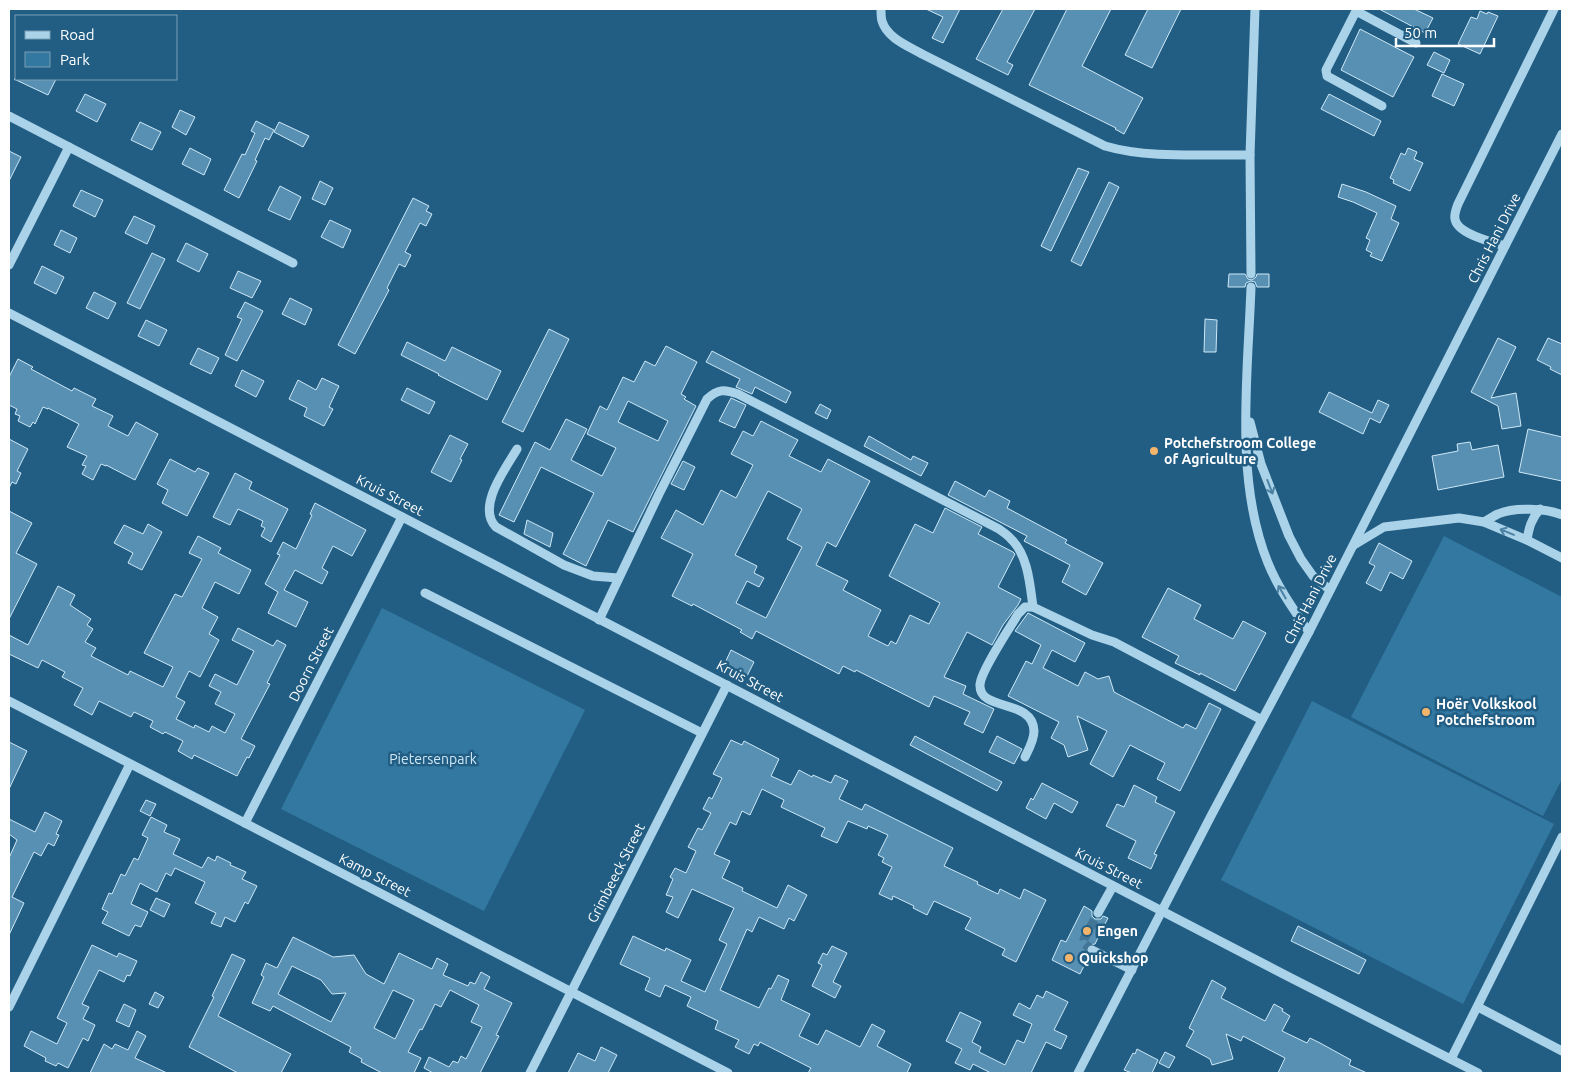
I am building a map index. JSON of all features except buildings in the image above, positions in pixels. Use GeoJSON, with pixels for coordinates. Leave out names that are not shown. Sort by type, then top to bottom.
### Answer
{"type":"FeatureCollection","features":[{"type":"Feature","properties":{"kind":"street"},"geometry":{"type":"LineString","coordinates":[[881,9],[882,21],[897,40],[1104,146],[1118,150],[1165,154],[1250,155]]}},
{"type":"Feature","properties":{"kind":"street"},"geometry":{"type":"LineString","coordinates":[[1251,274],[1250,155],[1255,9]]}},
{"type":"Feature","properties":{"kind":"street"},"geometry":{"type":"LineString","coordinates":[[1505,246],[1471,235],[1463,230],[1457,226],[1455,213],[1554,9]]}},
{"type":"Feature","properties":{"kind":"street"},"geometry":{"type":"LineString","coordinates":[[1382,106],[1327,76],[1326,70],[1357,10],[1416,43]]}},
{"type":"Feature","properties":{"kind":"street"},"geometry":{"type":"LineString","coordinates":[[9,116],[293,262]]}},
{"type":"Feature","properties":{"kind":"street","name":"Chris Hani Drive"},"geometry":{"type":"LineString","coordinates":[[1078,1073],[1309,632],[1562,134]]}},
{"type":"Feature","properties":{"kind":"street"},"geometry":{"type":"LineString","coordinates":[[9,265],[69,147]]}},
{"type":"Feature","properties":{"kind":"street"},"geometry":{"type":"LineString","coordinates":[[1251,287],[1246,407],[1249,489],[1253,515],[1268,564],[1284,595],[1309,632]]}},
{"type":"Feature","properties":{"kind":"street","name":"Kruis Street"},"geometry":{"type":"LineString","coordinates":[[9,313],[1284,975],[1478,1073]]}},
{"type":"Feature","properties":{"kind":"street"},"geometry":{"type":"LineString","coordinates":[[599,620],[707,399],[715,392],[727,390],[999,529],[1012,539],[1022,556],[1028,576],[1033,607]]}},
{"type":"Feature","properties":{"kind":"street"},"geometry":{"type":"LineString","coordinates":[[1246,407],[1261,464],[1290,536],[1301,559],[1314,576],[1330,590]]}},
{"type":"Feature","properties":{"kind":"street"},"geometry":{"type":"LineString","coordinates":[[517,449],[493,492],[489,506],[492,523],[564,565],[593,576],[618,578]]}},
{"type":"Feature","properties":{"kind":"street"},"geometry":{"type":"LineString","coordinates":[[1484,522],[1499,513],[1518,510],[1540,510],[1562,515]]}},
{"type":"Feature","properties":{"kind":"street"},"geometry":{"type":"LineString","coordinates":[[1527,540],[1532,517],[1540,510]]}},
{"type":"Feature","properties":{"kind":"street","name":"Doorn Street"},"geometry":{"type":"LineString","coordinates":[[244,823],[402,517]]}},
{"type":"Feature","properties":{"kind":"street"},"geometry":{"type":"LineString","coordinates":[[1352,546],[1384,527],[1459,518],[1484,522],[1527,540],[1562,558]]}},
{"type":"Feature","properties":{"kind":"street"},"geometry":{"type":"LineString","coordinates":[[425,593],[702,734]]}},
{"type":"Feature","properties":{"kind":"street"},"geometry":{"type":"LineString","coordinates":[[1026,757],[1034,737],[1034,731],[1028,716],[1019,709],[987,699],[980,691],[984,672],[1018,614],[1025,607],[1033,607],[1092,635],[1114,642],[1262,720]]}},
{"type":"Feature","properties":{"kind":"street","name":"Grimbeeck Street"},"geometry":{"type":"LineString","coordinates":[[530,1073],[727,685]]}},
{"type":"Feature","properties":{"kind":"street","name":"Kamp Street"},"geometry":{"type":"LineString","coordinates":[[9,701],[727,1073]]}},
{"type":"Feature","properties":{"kind":"street"},"geometry":{"type":"LineString","coordinates":[[9,1007],[130,764]]}},
{"type":"Feature","properties":{"kind":"street"},"geometry":{"type":"LineString","coordinates":[[1451,1060],[1558,854],[1562,836]]}},
{"type":"Feature","properties":{"kind":"street"},"geometry":{"type":"LineString","coordinates":[[1098,913],[1113,886]]}},
{"type":"Feature","properties":{"kind":"street"},"geometry":{"type":"LineString","coordinates":[[1092,950],[1132,970]]}},
{"type":"Feature","properties":{"kind":"street"},"geometry":{"type":"LineString","coordinates":[[1478,1007],[1562,1051]]}},
{"type":"Feature","properties":{"kind":"green space"},"geometry":{"type":"Polygon","coordinates":[[[1444,536],[1562,597],[1562,779],[1543,816],[1351,717],[1444,536]]]}},
{"type":"Feature","properties":{"kind":"green space","name":"Pietersenpark"},"geometry":{"type":"Polygon","coordinates":[[[382,608],[585,710],[484,911],[281,809],[382,608]]]}},
{"type":"Feature","properties":{"kind":"green space"},"geometry":{"type":"Polygon","coordinates":[[[1312,701],[1554,824],[1463,1004],[1221,880],[1312,701]]]}},
{"type":"Feature","properties":{"kind":"tunnel"},"geometry":{"type":"LineString","coordinates":[[1092,950],[1085,944],[1084,939],[1098,913]]}},
{"type":"Feature","properties":{"kind":"place","name":"Potchefstroom College of Agriculture"},"geometry":{"type":"Point","coordinates":[1154,451]}},
{"type":"Feature","properties":{"kind":"place","name":"Hoër Volkskool Potchefstroom"},"geometry":{"type":"Point","coordinates":[1426,712]}},
{"type":"Feature","properties":{"kind":"place","name":"Engen"},"geometry":{"type":"Point","coordinates":[1087,931]}},
{"type":"Feature","properties":{"kind":"place","name":"Quickshop"},"geometry":{"type":"Point","coordinates":[1069,958]}}]}
